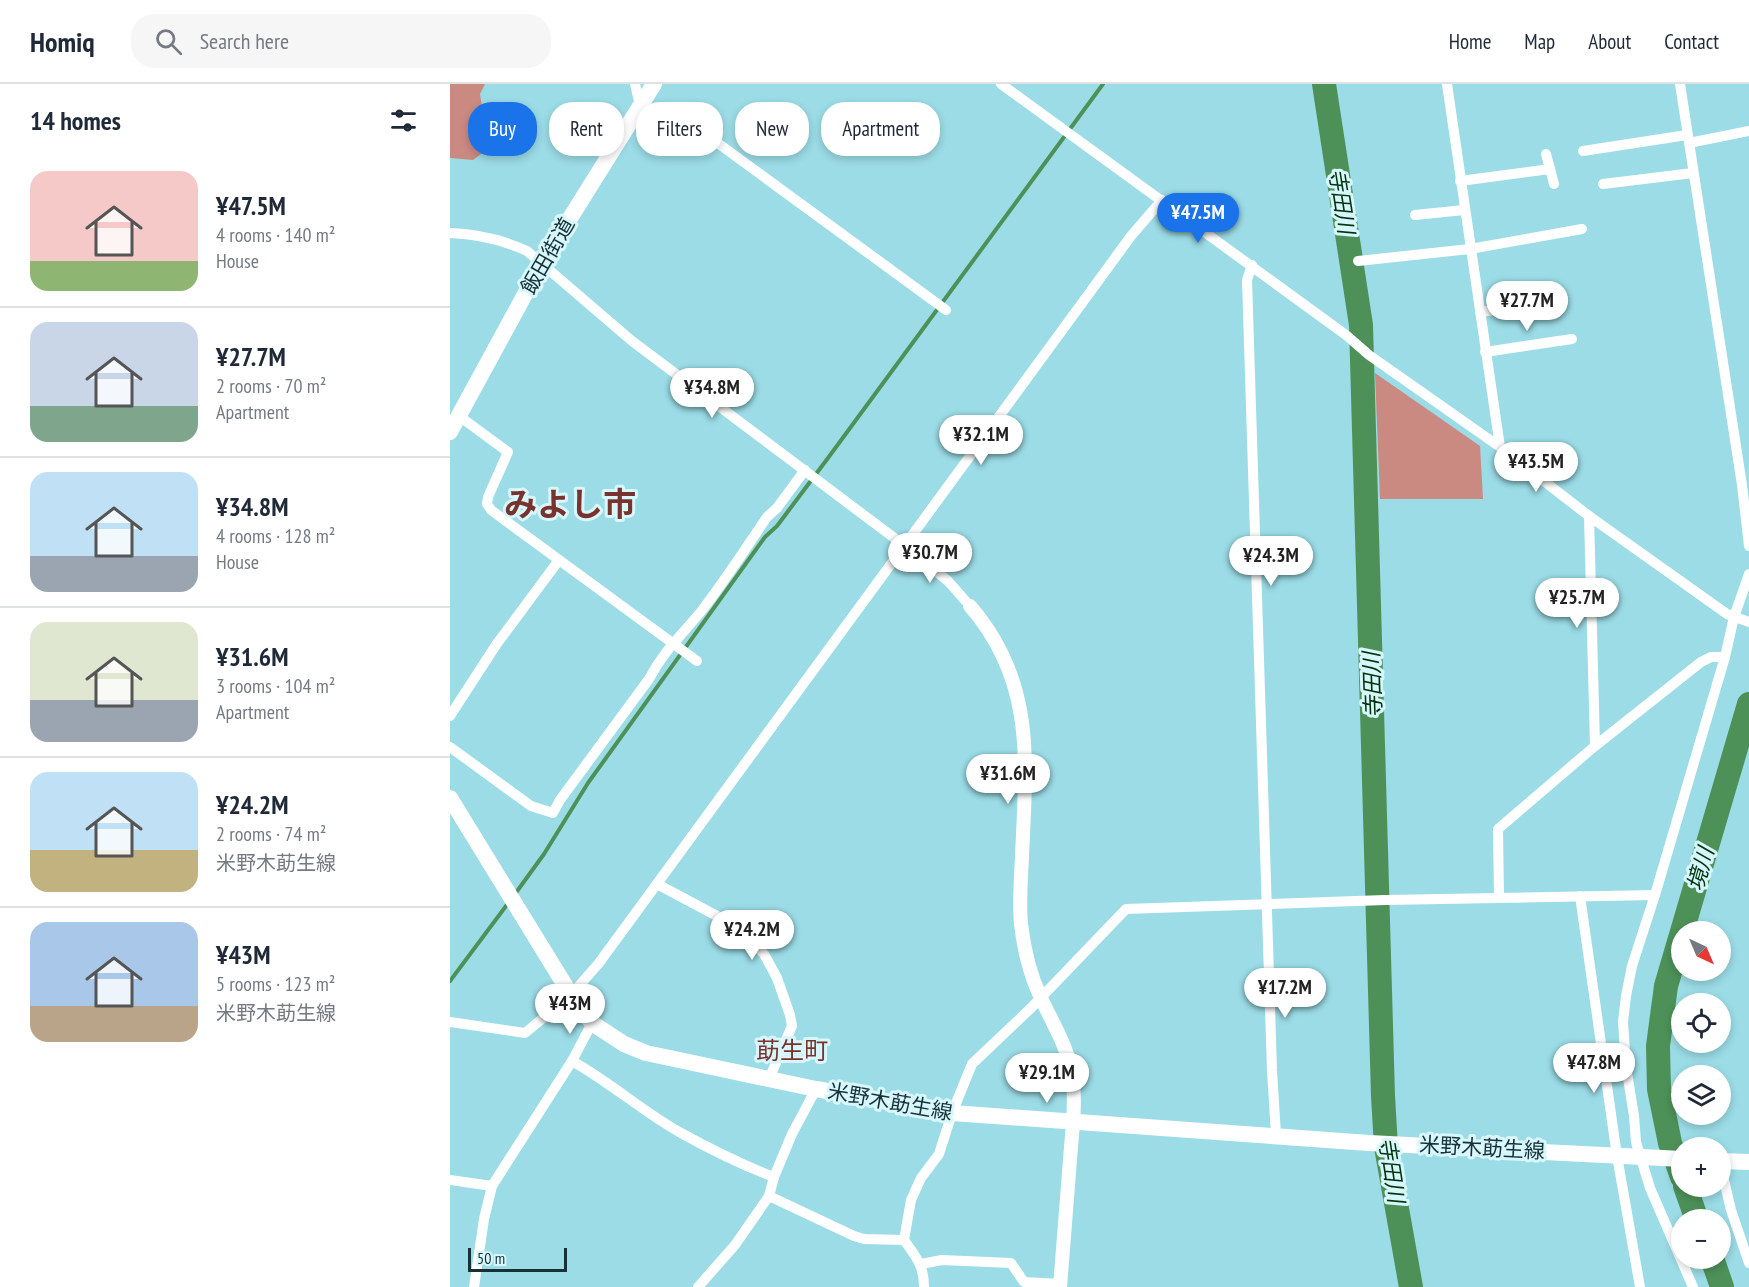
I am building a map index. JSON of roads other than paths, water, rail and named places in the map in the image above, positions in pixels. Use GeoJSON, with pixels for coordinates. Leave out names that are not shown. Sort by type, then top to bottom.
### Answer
{"type":"FeatureCollection","features":[{"type":"Feature","properties":{"kind":"main road","name":"飯田街道"},"geometry":{"type":"LineString","coordinates":[[642,102],[654,84]]}},
{"type":"Feature","properties":{"kind":"main road","name":"飯田街道"},"geometry":{"type":"LineString","coordinates":[[450,432],[542,263],[636,112]]}},
{"type":"Feature","properties":{"kind":"main road","name":"米野木莇生線"},"geometry":{"type":"LineString","coordinates":[[450,798],[572,996],[592,1023],[624,1044],[646,1053],[816,1089],[952,1113],[1370,1143],[1671,1158]]}},
{"type":"Feature","properties":{"kind":"main road"},"geometry":{"type":"LineString","coordinates":[[1731,1162],[1749,1162]]}},
{"type":"Feature","properties":{"kind":"street"},"geometry":{"type":"LineString","coordinates":[[635,84],[637,102]]}},
{"type":"Feature","properties":{"kind":"street"},"geometry":{"type":"LineString","coordinates":[[1001,84],[1072,138],[1162,200],[1354,343],[1500,447],[1588,516],[1741,620]]}},
{"type":"Feature","properties":{"kind":"street"},"geometry":{"type":"LineString","coordinates":[[1447,84],[1500,447]]}},
{"type":"Feature","properties":{"kind":"street"},"geometry":{"type":"LineString","coordinates":[[1680,84],[1742,485],[1749,546]]}},
{"type":"Feature","properties":{"kind":"street"},"geometry":{"type":"LineString","coordinates":[[1584,151],[1749,131]]}},
{"type":"Feature","properties":{"kind":"street"},"geometry":{"type":"LineString","coordinates":[[723,147],[946,309]]}},
{"type":"Feature","properties":{"kind":"street"},"geometry":{"type":"LineString","coordinates":[[1546,154],[1554,184]]}},
{"type":"Feature","properties":{"kind":"street"},"geometry":{"type":"LineString","coordinates":[[1460,181],[1550,169]]}},
{"type":"Feature","properties":{"kind":"street"},"geometry":{"type":"LineString","coordinates":[[1603,184],[1693,173]]}},
{"type":"Feature","properties":{"kind":"street"},"geometry":{"type":"LineString","coordinates":[[450,1022],[525,1033],[572,996],[599,963],[905,546],[1084,298],[1131,236],[1162,200]]}},
{"type":"Feature","properties":{"kind":"street"},"geometry":{"type":"LineString","coordinates":[[1414,214],[1464,210]]}},
{"type":"Feature","properties":{"kind":"street"},"geometry":{"type":"LineString","coordinates":[[1358,261],[1470,249],[1582,229]]}},
{"type":"Feature","properties":{"kind":"street"},"geometry":{"type":"LineString","coordinates":[[450,233],[475,234],[508,242],[527,251],[632,340],[948,581],[989,630],[1000,650],[1013,680],[1022,713],[1025,761],[1021,921],[1026,958],[1041,998],[1069,1059],[1073,1088],[1073,1123],[1060,1286],[1024,1282],[1011,1263],[942,1260],[921,1264]]}},
{"type":"Feature","properties":{"kind":"street"},"geometry":{"type":"LineString","coordinates":[[1252,266],[1247,280],[1272,1071],[1276,1135]]}},
{"type":"Feature","properties":{"kind":"street"},"geometry":{"type":"LineString","coordinates":[[1480,312],[1548,303]]}},
{"type":"Feature","properties":{"kind":"street"},"geometry":{"type":"LineString","coordinates":[[1485,352],[1572,339]]}},
{"type":"Feature","properties":{"kind":"street"},"geometry":{"type":"LineString","coordinates":[[459,416],[508,452],[488,497],[488,507],[695,660]]}},
{"type":"Feature","properties":{"kind":"street"},"geometry":{"type":"LineString","coordinates":[[450,747],[531,806],[553,813],[560,800],[649,680],[657,663],[704,606],[767,517],[805,470]]}},
{"type":"Feature","properties":{"kind":"street"},"geometry":{"type":"LineString","coordinates":[[1588,516],[1595,746]]}},
{"type":"Feature","properties":{"kind":"street"},"geometry":{"type":"LineString","coordinates":[[450,716],[496,645],[560,560]]}},
{"type":"Feature","properties":{"kind":"street"},"geometry":{"type":"LineString","coordinates":[[1693,1287],[1650,1188],[1636,1142],[1623,1022],[1632,966],[1716,684],[1741,620],[1749,574]]}},
{"type":"Feature","properties":{"kind":"street"},"geometry":{"type":"LineString","coordinates":[[1499,898],[1498,829],[1595,746],[1701,662],[1711,657],[1725,657]]}},
{"type":"Feature","properties":{"kind":"street"},"geometry":{"type":"LineString","coordinates":[[657,884],[734,925],[764,954],[777,978],[792,1026],[769,1079]]}},
{"type":"Feature","properties":{"kind":"street"},"geometry":{"type":"LineString","coordinates":[[924,1287],[921,1264],[904,1240],[911,1200],[921,1178],[939,1154],[952,1113],[972,1064],[1041,998],[1126,909],[1384,900],[1655,895]]}},
{"type":"Feature","properties":{"kind":"street"},"geometry":{"type":"LineString","coordinates":[[1580,896],[1617,1156],[1640,1287]]}},
{"type":"Feature","properties":{"kind":"street"},"geometry":{"type":"LineString","coordinates":[[474,1287],[484,1219],[492,1186],[572,1061],[592,1023]]}},
{"type":"Feature","properties":{"kind":"street"},"geometry":{"type":"LineString","coordinates":[[572,1061],[602,1078],[680,1132],[774,1177]]}},
{"type":"Feature","properties":{"kind":"street"},"geometry":{"type":"LineString","coordinates":[[698,1287],[735,1245],[769,1196],[774,1177],[792,1134],[816,1089]]}},
{"type":"Feature","properties":{"kind":"street"},"geometry":{"type":"LineString","coordinates":[[450,1180],[492,1186]]}},
{"type":"Feature","properties":{"kind":"street"},"geometry":{"type":"LineString","coordinates":[[769,1196],[854,1236],[864,1239],[904,1240]]}},
{"type":"Feature","properties":{"kind":"street"},"geometry":{"type":"LineString","coordinates":[[1728,1197],[1749,1263]]}},
{"type":"Feature","properties":{"kind":"waterway"},"geometry":{"type":"LineString","coordinates":[[515,894],[544,854],[588,783],[765,537],[777,526],[828,458],[1103,84]]}},
{"type":"Feature","properties":{"kind":"waterway","name":"寺田川"},"geometry":{"type":"LineString","coordinates":[[1324,84],[1361,325],[1383,1096],[1386,1147],[1411,1287]]}},
{"type":"Feature","properties":{"kind":"waterway","name":"境川"},"geometry":{"type":"LineString","coordinates":[[1671,1146],[1659,1089],[1658,1046],[1666,986],[1749,704]]}},
{"type":"Feature","properties":{"kind":"waterway"},"geometry":{"type":"LineString","coordinates":[[450,981],[509,902]]}},
{"type":"Feature","properties":{"kind":"waterway","name":"境川"},"geometry":{"type":"LineString","coordinates":[[1689,1197],[1693,1209]]}},
{"type":"Feature","properties":{"kind":"waterway","name":"境川"},"geometry":{"type":"LineString","coordinates":[[1716,1269],[1722,1287]]}},
{"type":"Feature","properties":{"kind":"district","name":"みよし市"},"geometry":{"type":"Point","coordinates":[570,504]}},
{"type":"Feature","properties":{"kind":"district","name":"莇生町"},"geometry":{"type":"Point","coordinates":[792,1051]}}]}
